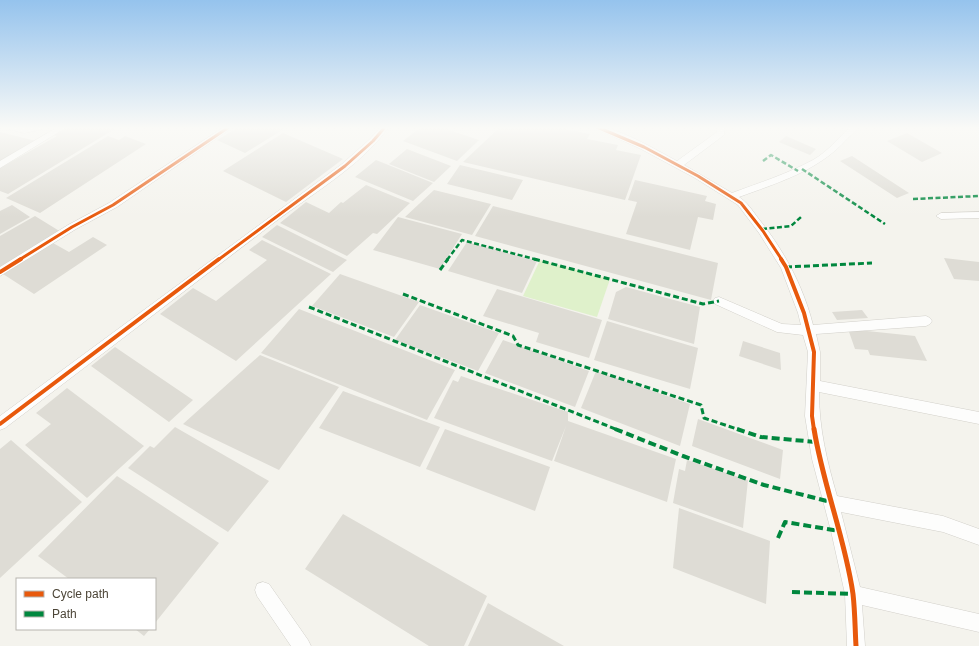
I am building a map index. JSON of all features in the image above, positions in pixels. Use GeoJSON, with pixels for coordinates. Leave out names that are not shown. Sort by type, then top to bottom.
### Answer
{"type":"FeatureCollection","features":[{"type":"Feature","properties":{"kind":"street"},"geometry":{"type":"LineString","coordinates":[[0,165],[13,157]]}},
{"type":"Feature","properties":{"kind":"street"},"geometry":{"type":"LineString","coordinates":[[0,272],[72,227],[113,205],[184,157]]}},
{"type":"Feature","properties":{"kind":"street"},"geometry":{"type":"LineString","coordinates":[[0,424],[111,342],[283,210],[330,177],[354,157]]}},
{"type":"Feature","properties":{"kind":"street"},"geometry":{"type":"LineString","coordinates":[[663,157],[698,176],[741,203],[764,231],[786,267],[804,313],[814,352],[812,416],[819,459],[853,594],[856,646]]}},
{"type":"Feature","properties":{"kind":"street"},"geometry":{"type":"LineString","coordinates":[[678,165],[689,157]]}},
{"type":"Feature","properties":{"kind":"street"},"geometry":{"type":"LineString","coordinates":[[730,197],[791,174],[822,157]]}},
{"type":"Feature","properties":{"kind":"street"},"geometry":{"type":"LineString","coordinates":[[941,216],[979,215]]}},
{"type":"Feature","properties":{"kind":"street"},"geometry":{"type":"LineString","coordinates":[[719,301],[781,329],[808,330],[926,321]]}},
{"type":"Feature","properties":{"kind":"street"},"geometry":{"type":"LineString","coordinates":[[813,385],[979,418]]}},
{"type":"Feature","properties":{"kind":"street"},"geometry":{"type":"LineString","coordinates":[[831,502],[943,524],[979,537]]}},
{"type":"Feature","properties":{"kind":"street"},"geometry":{"type":"LineString","coordinates":[[263,590],[302,646]]}},
{"type":"Feature","properties":{"kind":"street"},"geometry":{"type":"LineString","coordinates":[[853,594],[979,623]]}},
{"type":"Feature","properties":{"kind":"green space"},"geometry":{"type":"Polygon","coordinates":[[[540,260],[610,279],[597,317],[523,296],[540,260]]]}},
{"type":"Feature","properties":{"kind":"building"},"geometry":{"type":"Polygon","coordinates":[[[0,157],[11,157],[0,164],[0,157]]]}},
{"type":"Feature","properties":{"kind":"building"},"geometry":{"type":"Polygon","coordinates":[[[19,157],[69,157],[8,194],[0,191],[0,168],[19,157]]]}},
{"type":"Feature","properties":{"kind":"building"},"geometry":{"type":"Polygon","coordinates":[[[73,157],[126,157],[40,213],[6,198],[73,157]]]}},
{"type":"Feature","properties":{"kind":"building"},"geometry":{"type":"Polygon","coordinates":[[[245,157],[339,157],[343,159],[286,202],[223,171],[245,157]]]}},
{"type":"Feature","properties":{"kind":"building"},"geometry":{"type":"Polygon","coordinates":[[[397,157],[428,157],[451,166],[434,182],[389,164],[397,157]]]}},
{"type":"Feature","properties":{"kind":"building"},"geometry":{"type":"Polygon","coordinates":[[[447,157],[461,157],[457,161],[447,157]]]}},
{"type":"Feature","properties":{"kind":"building"},"geometry":{"type":"Polygon","coordinates":[[[468,157],[640,157],[625,200],[463,162],[468,157]]]}},
{"type":"Feature","properties":{"kind":"building"},"geometry":{"type":"Polygon","coordinates":[[[849,157],[854,157],[909,193],[897,198],[840,161],[849,157]]]}},
{"type":"Feature","properties":{"kind":"building"},"geometry":{"type":"Polygon","coordinates":[[[914,157],[933,157],[922,162],[914,157]]]}},
{"type":"Feature","properties":{"kind":"building"},"geometry":{"type":"Polygon","coordinates":[[[376,160],[433,183],[413,201],[355,177],[376,160]]]}},
{"type":"Feature","properties":{"kind":"building"},"geometry":{"type":"Polygon","coordinates":[[[460,165],[523,180],[512,200],[447,184],[460,165]]]}},
{"type":"Feature","properties":{"kind":"building"},"geometry":{"type":"Polygon","coordinates":[[[635,180],[707,196],[705,201],[716,204],[713,220],[698,217],[690,250],[626,234],[637,202],[628,200],[635,180]]]}},
{"type":"Feature","properties":{"kind":"building"},"geometry":{"type":"Polygon","coordinates":[[[366,185],[410,203],[377,234],[373,233],[347,256],[280,223],[306,202],[329,213],[341,202],[343,203],[366,185]]]}},
{"type":"Feature","properties":{"kind":"building"},"geometry":{"type":"Polygon","coordinates":[[[434,190],[491,204],[472,235],[405,217],[434,190]]]}},
{"type":"Feature","properties":{"kind":"building"},"geometry":{"type":"Polygon","coordinates":[[[12,205],[30,217],[0,234],[0,211],[12,205]]]}},
{"type":"Feature","properties":{"kind":"building"},"geometry":{"type":"Polygon","coordinates":[[[493,206],[718,263],[711,300],[475,236],[493,206]]]}},
{"type":"Feature","properties":{"kind":"building"},"geometry":{"type":"Polygon","coordinates":[[[35,216],[61,232],[0,269],[0,236],[35,216]]]}},
{"type":"Feature","properties":{"kind":"building"},"geometry":{"type":"Polygon","coordinates":[[[398,217],[462,234],[440,269],[373,250],[398,217]]]}},
{"type":"Feature","properties":{"kind":"building"},"geometry":{"type":"Polygon","coordinates":[[[277,225],[347,260],[333,272],[262,237],[277,225]]]}},
{"type":"Feature","properties":{"kind":"building"},"geometry":{"type":"Polygon","coordinates":[[[93,237],[107,245],[34,294],[3,274],[53,243],[69,252],[93,237]]]}},
{"type":"Feature","properties":{"kind":"building"},"geometry":{"type":"Polygon","coordinates":[[[262,240],[331,274],[236,361],[160,314],[193,288],[216,301],[267,260],[249,250],[262,240]]]}},
{"type":"Feature","properties":{"kind":"building"},"geometry":{"type":"Polygon","coordinates":[[[467,242],[537,261],[522,293],[448,271],[467,242]]]}},
{"type":"Feature","properties":{"kind":"building"},"geometry":{"type":"Polygon","coordinates":[[[944,258],[979,262],[979,281],[954,279],[944,258]]]}},
{"type":"Feature","properties":{"kind":"building"},"geometry":{"type":"Polygon","coordinates":[[[340,274],[419,302],[394,337],[312,306],[340,274]]]}},
{"type":"Feature","properties":{"kind":"building"},"geometry":{"type":"Polygon","coordinates":[[[626,287],[700,307],[694,344],[608,319],[616,292],[626,287]]]}},
{"type":"Feature","properties":{"kind":"building"},"geometry":{"type":"Polygon","coordinates":[[[497,289],[602,320],[589,358],[536,342],[539,333],[483,316],[497,289]]]}},
{"type":"Feature","properties":{"kind":"building"},"geometry":{"type":"Polygon","coordinates":[[[420,305],[499,333],[478,371],[395,340],[420,305]]]}},
{"type":"Feature","properties":{"kind":"building"},"geometry":{"type":"Polygon","coordinates":[[[299,309],[455,370],[427,420],[261,353],[299,309]]]}},
{"type":"Feature","properties":{"kind":"building"},"geometry":{"type":"Polygon","coordinates":[[[862,310],[868,318],[837,320],[832,312],[862,310]]]}},
{"type":"Feature","properties":{"kind":"building"},"geometry":{"type":"Polygon","coordinates":[[[607,321],[698,348],[690,389],[594,360],[607,321]]]}},
{"type":"Feature","properties":{"kind":"building"},"geometry":{"type":"Polygon","coordinates":[[[848,329],[915,336],[927,361],[870,355],[868,350],[855,349],[848,329]]]}},
{"type":"Feature","properties":{"kind":"building"},"geometry":{"type":"Polygon","coordinates":[[[503,340],[589,371],[575,407],[485,373],[503,340]]]}},
{"type":"Feature","properties":{"kind":"building"},"geometry":{"type":"Polygon","coordinates":[[[743,341],[780,353],[781,370],[739,356],[743,341]]]}},
{"type":"Feature","properties":{"kind":"building"},"geometry":{"type":"Polygon","coordinates":[[[115,347],[193,400],[169,422],[91,366],[115,347]]]}},
{"type":"Feature","properties":{"kind":"building"},"geometry":{"type":"Polygon","coordinates":[[[260,355],[339,387],[279,470],[183,424],[260,355]]]}},
{"type":"Feature","properties":{"kind":"building"},"geometry":{"type":"Polygon","coordinates":[[[596,371],[690,404],[680,446],[581,408],[596,371]]]}},
{"type":"Feature","properties":{"kind":"building"},"geometry":{"type":"Polygon","coordinates":[[[461,376],[568,412],[568,421],[676,459],[667,502],[554,461],[566,426],[552,461],[434,418],[453,380],[458,382],[461,376]]]}},
{"type":"Feature","properties":{"kind":"building"},"geometry":{"type":"Polygon","coordinates":[[[67,388],[144,446],[87,498],[25,445],[51,424],[36,413],[67,388]]]}},
{"type":"Feature","properties":{"kind":"building"},"geometry":{"type":"Polygon","coordinates":[[[343,391],[440,427],[420,467],[319,428],[343,391]]]}},
{"type":"Feature","properties":{"kind":"building"},"geometry":{"type":"Polygon","coordinates":[[[698,419],[783,450],[780,479],[692,446],[698,419]]]}},
{"type":"Feature","properties":{"kind":"building"},"geometry":{"type":"Polygon","coordinates":[[[175,427],[269,481],[228,532],[128,468],[150,446],[154,448],[175,427]]]}},
{"type":"Feature","properties":{"kind":"building"},"geometry":{"type":"Polygon","coordinates":[[[445,429],[550,467],[535,511],[426,469],[445,429]]]}},
{"type":"Feature","properties":{"kind":"building"},"geometry":{"type":"Polygon","coordinates":[[[11,440],[82,502],[0,578],[0,449],[11,440]]]}},
{"type":"Feature","properties":{"kind":"building"},"geometry":{"type":"Polygon","coordinates":[[[687,460],[748,480],[743,528],[673,503],[679,469],[685,471],[687,460]]]}},
{"type":"Feature","properties":{"kind":"building"},"geometry":{"type":"Polygon","coordinates":[[[117,476],[219,543],[156,622],[156,578],[68,578],[38,556],[117,476]]]}},
{"type":"Feature","properties":{"kind":"building"},"geometry":{"type":"Polygon","coordinates":[[[679,508],[770,541],[766,604],[673,568],[679,508]]]}},
{"type":"Feature","properties":{"kind":"building"},"geometry":{"type":"Polygon","coordinates":[[[343,514],[487,596],[464,646],[429,646],[305,569],[343,514]]]}},
{"type":"Feature","properties":{"kind":"building"},"geometry":{"type":"Polygon","coordinates":[[[488,603],[564,646],[468,646],[488,603]]]}},
{"type":"Feature","properties":{"kind":"building"},"geometry":{"type":"Polygon","coordinates":[[[136,630],[149,630],[144,636],[136,630]]]}},
{"type":"Feature","properties":{"kind":"marked path"},"geometry":{"type":"LineString","coordinates":[[763,161],[768,157]]}},
{"type":"Feature","properties":{"kind":"marked path"},"geometry":{"type":"LineString","coordinates":[[775,157],[798,171]]}},
{"type":"Feature","properties":{"kind":"marked path"},"geometry":{"type":"LineString","coordinates":[[802,169],[885,224]]}},
{"type":"Feature","properties":{"kind":"marked path"},"geometry":{"type":"LineString","coordinates":[[913,199],[979,196]]}},
{"type":"Feature","properties":{"kind":"marked path"},"geometry":{"type":"LineString","coordinates":[[762,229],[791,226],[801,217]]}},
{"type":"Feature","properties":{"kind":"marked path"},"geometry":{"type":"LineString","coordinates":[[440,270],[462,240],[703,304],[719,301]]}},
{"type":"Feature","properties":{"kind":"marked path"},"geometry":{"type":"LineString","coordinates":[[786,267],[872,263]]}},
{"type":"Feature","properties":{"kind":"marked path"},"geometry":{"type":"LineString","coordinates":[[403,294],[513,336],[518,345],[701,405],[704,418],[761,437],[816,442]]}},
{"type":"Feature","properties":{"kind":"marked path"},"geometry":{"type":"LineString","coordinates":[[309,307],[683,456],[764,485],[831,502]]}},
{"type":"Feature","properties":{"kind":"marked path"},"geometry":{"type":"LineString","coordinates":[[778,538],[785,522],[839,531]]}},
{"type":"Feature","properties":{"kind":"marked path"},"geometry":{"type":"LineString","coordinates":[[792,592],[853,594]]}},
{"type":"Feature","properties":{"kind":"cycle path"},"geometry":{"type":"LineString","coordinates":[[0,272],[72,227],[113,205],[184,157]]}},
{"type":"Feature","properties":{"kind":"cycle path"},"geometry":{"type":"LineString","coordinates":[[0,424],[268,222],[330,178],[355,157]]}},
{"type":"Feature","properties":{"kind":"cycle path"},"geometry":{"type":"LineString","coordinates":[[663,157],[698,176],[741,203],[763,231],[786,267],[804,313],[814,352],[812,416],[819,459],[839,531],[853,594],[856,646]]}}]}
